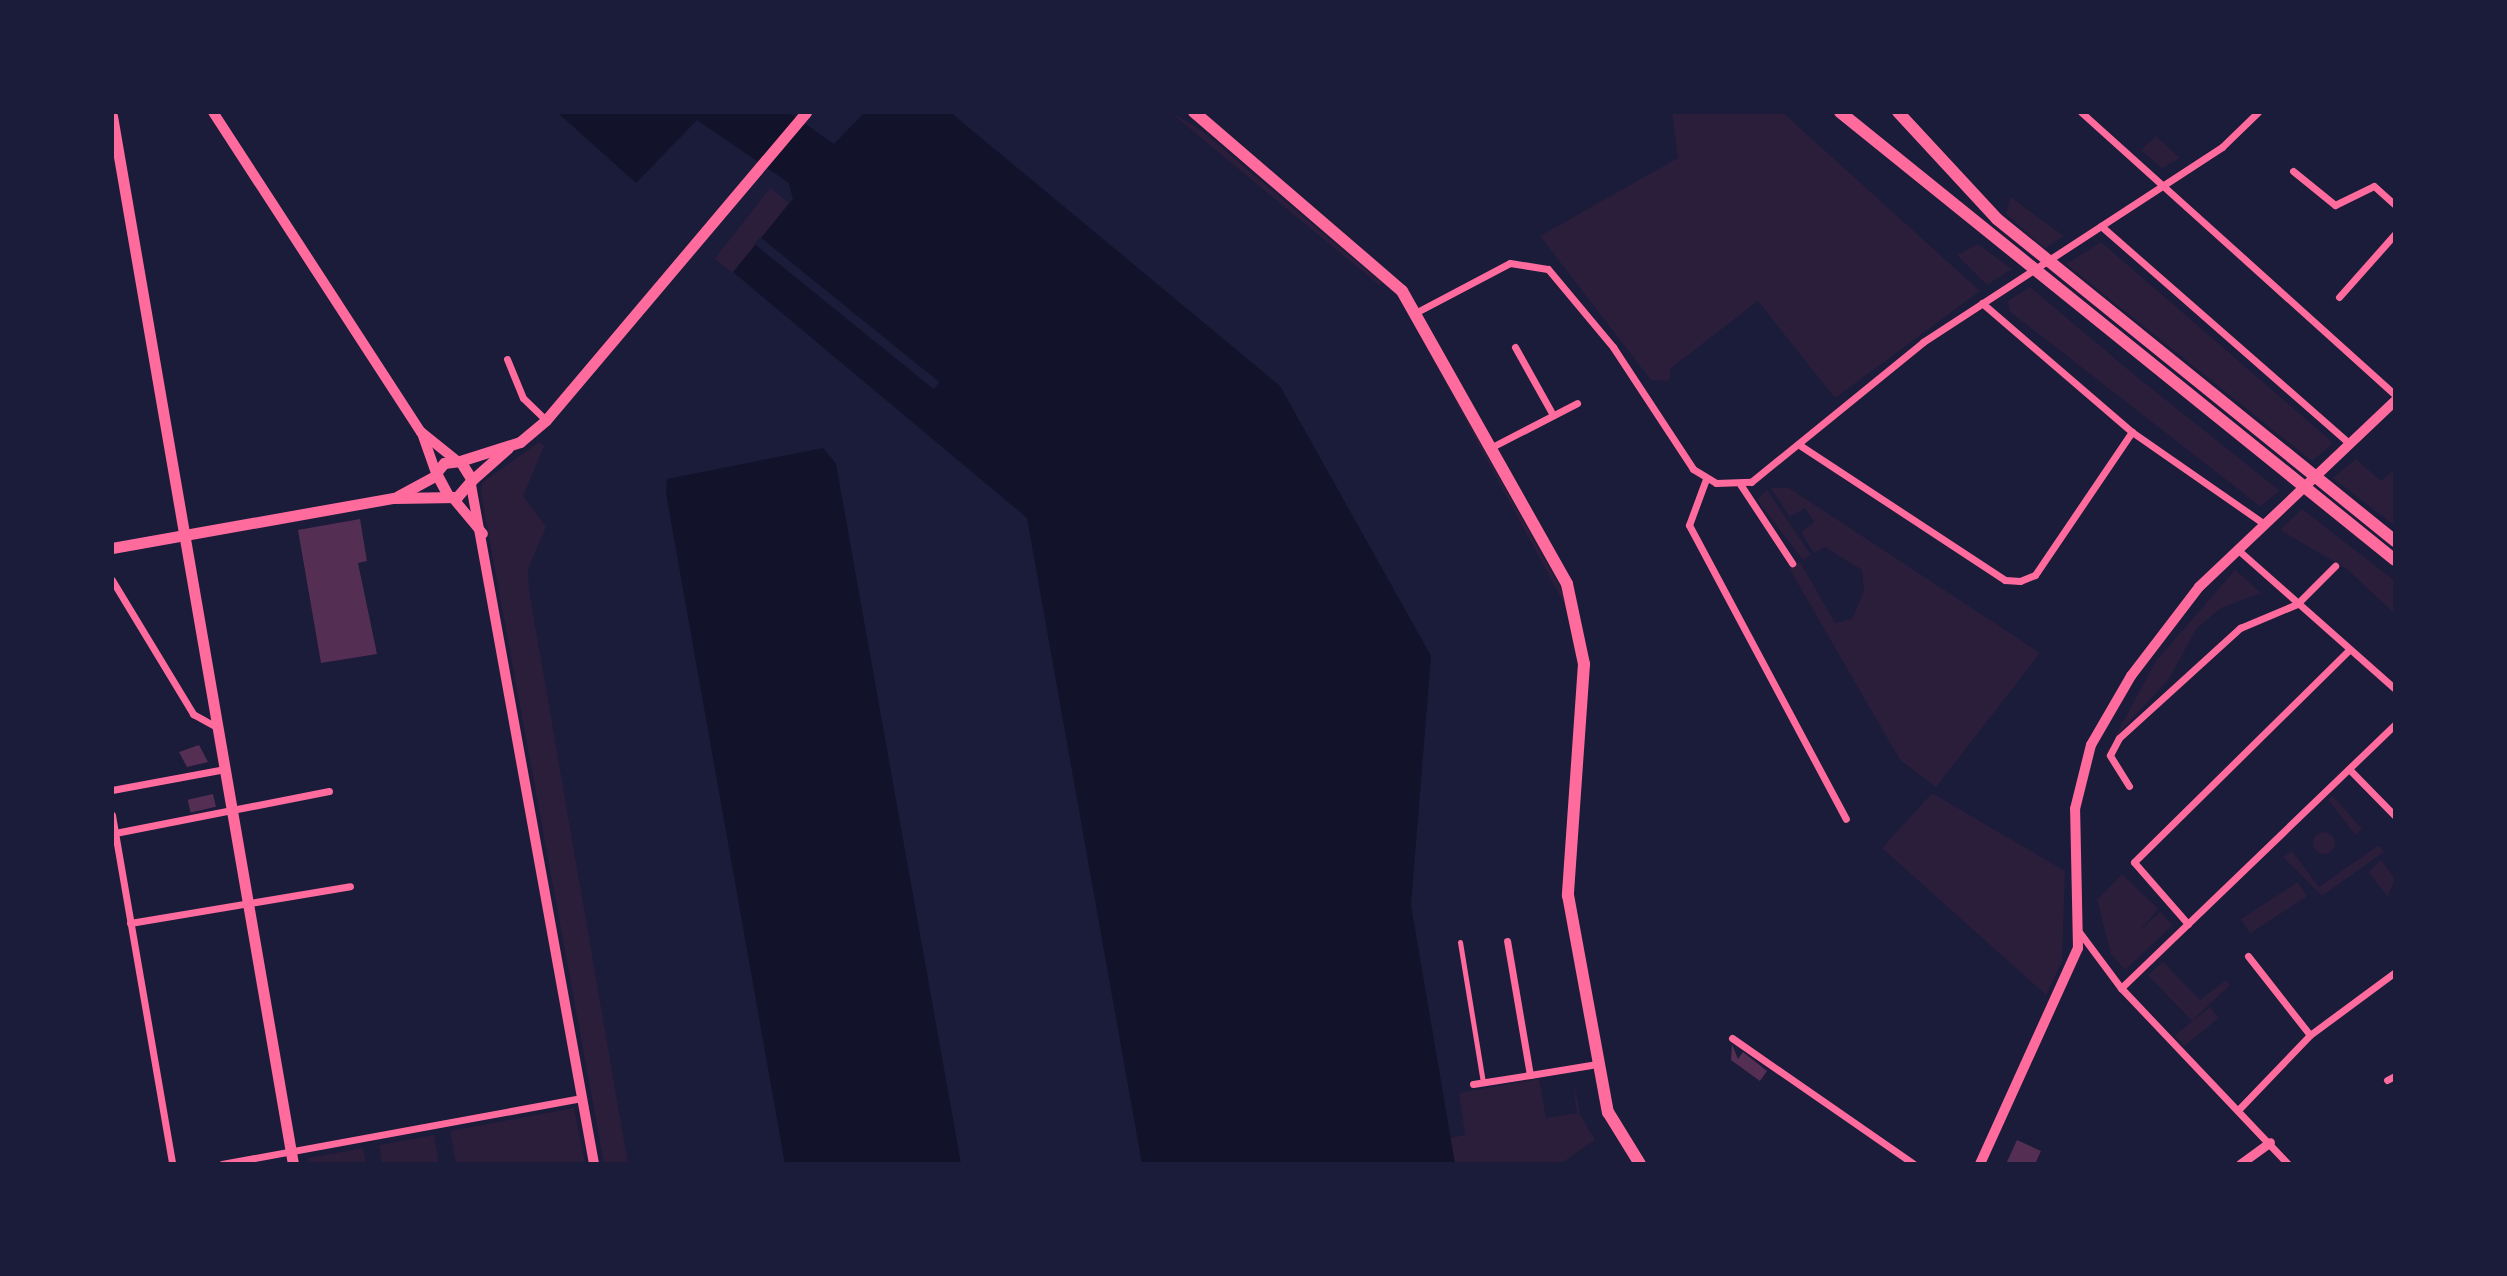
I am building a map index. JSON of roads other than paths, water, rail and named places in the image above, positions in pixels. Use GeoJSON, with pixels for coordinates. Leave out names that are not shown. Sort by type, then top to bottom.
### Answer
{"type":"FeatureCollection","features":[{"type":"Feature","properties":{"kind":"highway"},"geometry":{"type":"LineString","coordinates":[[1194,112],[1368,258],[1415,313],[1567,584],[1582,634],[1568,895],[1608,1112],[1640,1164]]}},
{"type":"Feature","properties":{"kind":"highway"},"geometry":{"type":"LineString","coordinates":[[1840,112],[2395,560]]}},
{"type":"Feature","properties":{"kind":"highway"},"geometry":{"type":"LineString","coordinates":[[1898,112],[1997,219],[2395,541]]}},
{"type":"Feature","properties":{"kind":"main road"},"geometry":{"type":"LineString","coordinates":[[213,112],[421,432],[436,474],[450,496],[484,535]]}},
{"type":"Feature","properties":{"kind":"main road"},"geometry":{"type":"LineString","coordinates":[[112,116],[292,1158]]}},
{"type":"Feature","properties":{"kind":"main road"},"geometry":{"type":"LineString","coordinates":[[112,548],[394,498],[450,496],[471,483],[508,448],[546,420],[803,116]]}},
{"type":"Feature","properties":{"kind":"main road"},"geometry":{"type":"LineString","coordinates":[[1980,1164],[2080,933],[2075,809],[2091,745],[2176,614],[2236,547],[2395,401]]}},
{"type":"Feature","properties":{"kind":"main road"},"geometry":{"type":"LineString","coordinates":[[421,432],[458,461],[471,483],[484,535],[594,1164]]}},
{"type":"Feature","properties":{"kind":"main road"},"geometry":{"type":"LineString","coordinates":[[394,498],[458,461],[508,448]]}},
{"type":"Feature","properties":{"kind":"street"},"geometry":{"type":"LineString","coordinates":[[2081,112],[2395,395]]}},
{"type":"Feature","properties":{"kind":"street"},"geometry":{"type":"LineString","coordinates":[[1415,313],[1510,263],[1548,269],[1706,479],[1740,484],[1801,446],[1863,386],[2013,281],[2222,147],[2249,115],[2258,112]]}},
{"type":"Feature","properties":{"kind":"street"},"geometry":{"type":"LineString","coordinates":[[2293,171],[2335,205],[2374,186],[2395,205]]}},
{"type":"Feature","properties":{"kind":"street"},"geometry":{"type":"LineString","coordinates":[[2101,226],[2346,445]]}},
{"type":"Feature","properties":{"kind":"street"},"geometry":{"type":"LineString","coordinates":[[2339,297],[2395,234]]}},
{"type":"Feature","properties":{"kind":"street"},"geometry":{"type":"LineString","coordinates":[[1982,303],[2132,432],[2263,523]]}},
{"type":"Feature","properties":{"kind":"street"},"geometry":{"type":"LineString","coordinates":[[1515,347],[1553,415]]}},
{"type":"Feature","properties":{"kind":"street"},"geometry":{"type":"LineString","coordinates":[[507,359],[523,398],[546,420]]}},
{"type":"Feature","properties":{"kind":"street"},"geometry":{"type":"LineString","coordinates":[[1489,449],[1577,403]]}},
{"type":"Feature","properties":{"kind":"street"},"geometry":{"type":"LineString","coordinates":[[1801,446],[2005,580],[2020,581],[2035,575],[2132,432]]}},
{"type":"Feature","properties":{"kind":"street"},"geometry":{"type":"LineString","coordinates":[[1706,479],[1689,525],[1846,819]]}},
{"type":"Feature","properties":{"kind":"street"},"geometry":{"type":"LineString","coordinates":[[1740,484],[1792,563]]}},
{"type":"Feature","properties":{"kind":"street"},"geometry":{"type":"LineString","coordinates":[[2236,547],[2395,689]]}},
{"type":"Feature","properties":{"kind":"street"},"geometry":{"type":"LineString","coordinates":[[2129,786],[2110,755],[2119,738],[2240,628],[2297,604],[2335,566]]}},
{"type":"Feature","properties":{"kind":"street"},"geometry":{"type":"LineString","coordinates":[[112,580],[193,714],[218,728]]}},
{"type":"Feature","properties":{"kind":"street"},"geometry":{"type":"LineString","coordinates":[[2188,924],[2132,866],[2350,649]]}},
{"type":"Feature","properties":{"kind":"street"},"geometry":{"type":"LineString","coordinates":[[2121,988],[2395,724]]}},
{"type":"Feature","properties":{"kind":"street"},"geometry":{"type":"LineString","coordinates":[[112,790],[225,769]]}},
{"type":"Feature","properties":{"kind":"street"},"geometry":{"type":"LineString","coordinates":[[2349,769],[2395,816]]}},
{"type":"Feature","properties":{"kind":"street"},"geometry":{"type":"LineString","coordinates":[[115,833],[232,813],[329,791]]}},
{"type":"Feature","properties":{"kind":"street"},"geometry":{"type":"LineString","coordinates":[[112,815],[172,1164]]}},
{"type":"Feature","properties":{"kind":"street"},"geometry":{"type":"LineString","coordinates":[[130,923],[350,886]]}},
{"type":"Feature","properties":{"kind":"street"},"geometry":{"type":"LineString","coordinates":[[2080,933],[2121,988],[2240,1108],[2288,1164]]}},
{"type":"Feature","properties":{"kind":"street"},"geometry":{"type":"LineString","coordinates":[[1507,941],[1530,1075]]}},
{"type":"Feature","properties":{"kind":"street"},"geometry":{"type":"LineString","coordinates":[[1460,942],[1483,1082]]}},
{"type":"Feature","properties":{"kind":"street"},"geometry":{"type":"LineString","coordinates":[[2248,956],[2310,1035]]}},
{"type":"Feature","properties":{"kind":"street"},"geometry":{"type":"LineString","coordinates":[[2240,1108],[2310,1035],[2395,972]]}},
{"type":"Feature","properties":{"kind":"street"},"geometry":{"type":"LineString","coordinates":[[1732,1038],[1914,1164]]}},
{"type":"Feature","properties":{"kind":"street"},"geometry":{"type":"LineString","coordinates":[[1473,1084],[1597,1064]]}},
{"type":"Feature","properties":{"kind":"street"},"geometry":{"type":"LineString","coordinates":[[2387,1080],[2395,1076]]}},
{"type":"Feature","properties":{"kind":"street"},"geometry":{"type":"LineString","coordinates":[[222,1164],[292,1158],[583,1098]]}},
{"type":"Feature","properties":{"kind":"street"},"geometry":{"type":"LineString","coordinates":[[2240,1164],[2270,1142]]}}]}
